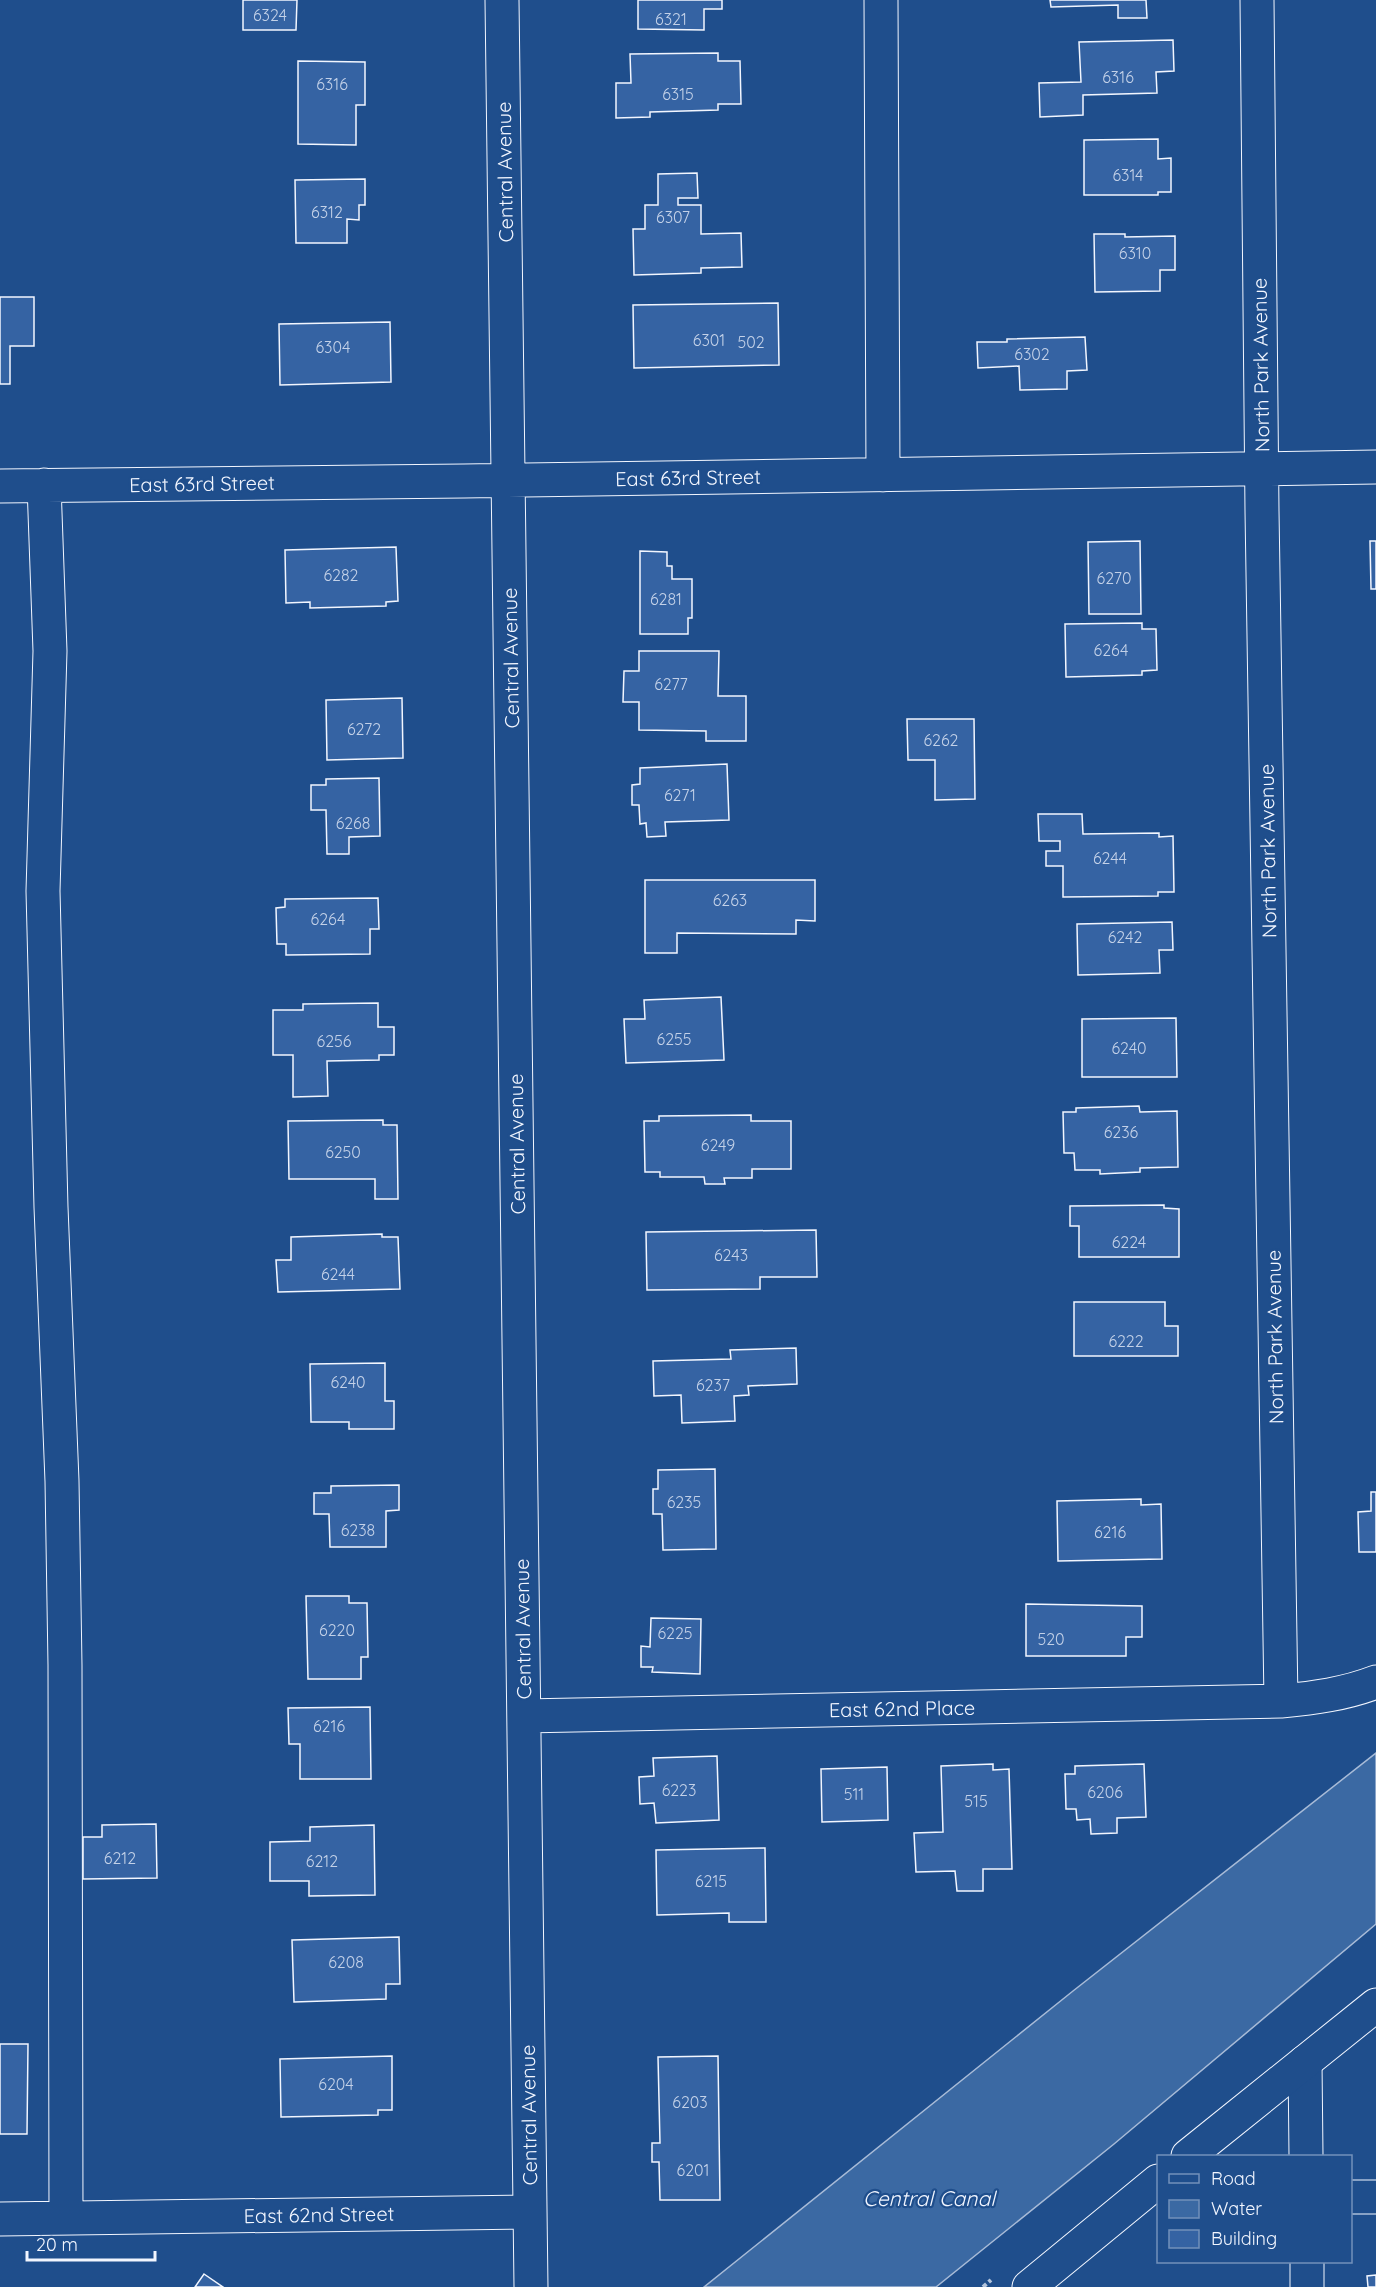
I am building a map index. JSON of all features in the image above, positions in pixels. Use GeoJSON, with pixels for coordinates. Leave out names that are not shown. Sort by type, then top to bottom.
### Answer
{"type":"FeatureCollection","features":[{"type":"Feature","properties":{"kind":"street","name":"Central Avenue"},"geometry":{"type":"LineString","coordinates":[[502,0],[531,2287]]}},
{"type":"Feature","properties":{"kind":"street"},"geometry":{"type":"LineString","coordinates":[[881,0],[883,475]]}},
{"type":"Feature","properties":{"kind":"street","name":"North Park Avenue"},"geometry":{"type":"LineString","coordinates":[[1257,0],[1281,1701]]}},
{"type":"Feature","properties":{"kind":"street","name":"East 63rd Street"},"geometry":{"type":"LineString","coordinates":[[0,486],[883,475],[1376,466]]}},
{"type":"Feature","properties":{"kind":"street"},"geometry":{"type":"LineString","coordinates":[[44,485],[50,651],[43,891],[51,1207],[62,1481],[65,1665],[66,2218]]}},
{"type":"Feature","properties":{"kind":"street","name":"East 62nd Place"},"geometry":{"type":"LineString","coordinates":[[524,1716],[1281,1701],[1324,1697],[1376,1682]]}},
{"type":"Feature","properties":{"kind":"street"},"geometry":{"type":"LineString","coordinates":[[1190,2155],[1376,2005]]}},
{"type":"Feature","properties":{"kind":"street"},"geometry":{"type":"LineString","coordinates":[[1305,2062],[1306,2155]]}},
{"type":"Feature","properties":{"kind":"street"},"geometry":{"type":"LineString","coordinates":[[1029,2287],[1153,2190]]}},
{"type":"Feature","properties":{"kind":"street"},"geometry":{"type":"LineString","coordinates":[[1352,2197],[1376,2197]]}},
{"type":"Feature","properties":{"kind":"street","name":"East 62nd Street"},"geometry":{"type":"LineString","coordinates":[[0,2219],[530,2212]]}},
{"type":"Feature","properties":{"kind":"street"},"geometry":{"type":"LineString","coordinates":[[1307,2263],[1307,2287]]}},
{"type":"Feature","properties":{"kind":"water","name":"Central Canal"},"geometry":{"type":"Polygon","coordinates":[[[1376,1753],[1376,1924],[1114,2144],[936,2287],[704,2287],[1073,1991],[1376,1753]]]}},
{"type":"Feature","properties":{"kind":"building"},"geometry":{"type":"Polygon","coordinates":[[[243,0],[297,0],[296,30],[243,30],[243,0]]]}},
{"type":"Feature","properties":{"kind":"building"},"geometry":{"type":"Polygon","coordinates":[[[638,0],[722,0],[722,9],[704,9],[704,30],[638,29],[638,0]]]}},
{"type":"Feature","properties":{"kind":"building"},"geometry":{"type":"Polygon","coordinates":[[[1050,0],[1146,0],[1147,18],[1118,18],[1118,5],[1051,7],[1050,0]]]}},
{"type":"Feature","properties":{"kind":"building"},"geometry":{"type":"Polygon","coordinates":[[[1173,40],[1174,71],[1156,72],[1157,93],[1083,95],[1083,115],[1040,117],[1039,83],[1081,82],[1079,42],[1173,40]]]}},
{"type":"Feature","properties":{"kind":"building"},"geometry":{"type":"Polygon","coordinates":[[[718,53],[718,61],[740,61],[741,104],[718,104],[718,110],[650,112],[650,117],[616,118],[616,83],[631,83],[630,54],[718,53]]]}},
{"type":"Feature","properties":{"kind":"building"},"geometry":{"type":"Polygon","coordinates":[[[298,61],[365,62],[365,105],[356,105],[356,145],[298,144],[298,61]]]}},
{"type":"Feature","properties":{"kind":"building"},"geometry":{"type":"Polygon","coordinates":[[[1158,139],[1158,159],[1171,158],[1171,192],[1158,192],[1158,195],[1084,195],[1084,140],[1158,139]]]}},
{"type":"Feature","properties":{"kind":"building"},"geometry":{"type":"Polygon","coordinates":[[[697,173],[698,198],[678,198],[678,205],[701,205],[701,234],[741,233],[742,267],[701,268],[701,273],[634,275],[633,229],[645,229],[645,205],[658,205],[658,174],[697,173]]]}},
{"type":"Feature","properties":{"kind":"building"},"geometry":{"type":"Polygon","coordinates":[[[365,179],[365,205],[359,205],[359,220],[347,219],[347,243],[296,243],[295,180],[365,179]]]}},
{"type":"Feature","properties":{"kind":"building"},"geometry":{"type":"Polygon","coordinates":[[[1094,234],[1125,234],[1125,237],[1175,236],[1175,270],[1160,270],[1160,291],[1095,292],[1094,234]]]}},
{"type":"Feature","properties":{"kind":"building"},"geometry":{"type":"Polygon","coordinates":[[[0,297],[34,297],[34,346],[10,346],[10,384],[0,384],[0,297]]]}},
{"type":"Feature","properties":{"kind":"building"},"geometry":{"type":"Polygon","coordinates":[[[778,303],[779,365],[634,368],[633,305],[778,303]]]}},
{"type":"Feature","properties":{"kind":"building"},"geometry":{"type":"Polygon","coordinates":[[[390,322],[391,382],[280,385],[279,324],[390,322]]]}},
{"type":"Feature","properties":{"kind":"building"},"geometry":{"type":"Polygon","coordinates":[[[1085,337],[1087,370],[1067,371],[1067,389],[1020,390],[1019,366],[978,368],[977,342],[1085,337]]]}},
{"type":"Feature","properties":{"kind":"building"},"geometry":{"type":"Polygon","coordinates":[[[1140,541],[1141,614],[1089,614],[1088,542],[1140,541]]]}},
{"type":"Feature","properties":{"kind":"building"},"geometry":{"type":"Polygon","coordinates":[[[1370,541],[1376,541],[1376,589],[1371,589],[1370,541]]]}},
{"type":"Feature","properties":{"kind":"building"},"geometry":{"type":"Polygon","coordinates":[[[396,547],[398,601],[386,602],[386,606],[310,608],[310,602],[286,603],[285,550],[396,547]]]}},
{"type":"Feature","properties":{"kind":"building"},"geometry":{"type":"Polygon","coordinates":[[[640,551],[667,552],[667,566],[672,566],[672,579],[692,579],[692,618],[688,618],[688,634],[640,634],[640,551]]]}},
{"type":"Feature","properties":{"kind":"building"},"geometry":{"type":"Polygon","coordinates":[[[1142,623],[1142,629],[1156,629],[1157,670],[1142,671],[1142,675],[1066,677],[1065,624],[1142,623]]]}},
{"type":"Feature","properties":{"kind":"building"},"geometry":{"type":"Polygon","coordinates":[[[639,651],[719,651],[718,696],[746,696],[746,741],[706,741],[706,731],[639,730],[639,702],[623,702],[624,671],[639,671],[639,651]]]}},
{"type":"Feature","properties":{"kind":"building"},"geometry":{"type":"Polygon","coordinates":[[[402,698],[403,758],[327,760],[326,700],[402,698]]]}},
{"type":"Feature","properties":{"kind":"building"},"geometry":{"type":"Polygon","coordinates":[[[907,719],[974,719],[975,799],[935,800],[935,760],[908,760],[907,719]]]}},
{"type":"Feature","properties":{"kind":"building"},"geometry":{"type":"Polygon","coordinates":[[[727,764],[729,820],[665,822],[666,836],[647,837],[646,823],[640,824],[639,805],[632,805],[632,785],[640,784],[640,768],[727,764]]]}},
{"type":"Feature","properties":{"kind":"building"},"geometry":{"type":"Polygon","coordinates":[[[379,778],[380,836],[349,837],[349,854],[327,854],[326,810],[311,810],[311,785],[326,785],[326,779],[379,778]]]}},
{"type":"Feature","properties":{"kind":"building"},"geometry":{"type":"Polygon","coordinates":[[[1038,814],[1082,814],[1083,834],[1159,833],[1159,837],[1173,836],[1174,892],[1158,892],[1158,896],[1063,897],[1063,866],[1046,866],[1046,851],[1060,851],[1060,841],[1039,841],[1038,814]]]}},
{"type":"Feature","properties":{"kind":"building"},"geometry":{"type":"Polygon","coordinates":[[[645,880],[815,880],[815,921],[796,920],[796,934],[677,933],[677,953],[645,953],[645,880]]]}},
{"type":"Feature","properties":{"kind":"building"},"geometry":{"type":"Polygon","coordinates":[[[378,898],[379,929],[370,929],[370,954],[286,955],[286,944],[277,944],[276,908],[285,907],[285,899],[378,898]]]}},
{"type":"Feature","properties":{"kind":"building"},"geometry":{"type":"Polygon","coordinates":[[[1172,922],[1173,950],[1159,950],[1160,973],[1078,975],[1077,924],[1172,922]]]}},
{"type":"Feature","properties":{"kind":"building"},"geometry":{"type":"Polygon","coordinates":[[[721,997],[724,1060],[626,1063],[624,1019],[645,1019],[644,1000],[721,997]]]}},
{"type":"Feature","properties":{"kind":"building"},"geometry":{"type":"Polygon","coordinates":[[[378,1003],[378,1027],[394,1027],[394,1055],[379,1055],[379,1060],[327,1061],[328,1096],[293,1097],[293,1055],[273,1055],[273,1010],[303,1010],[303,1004],[378,1003]]]}},
{"type":"Feature","properties":{"kind":"building"},"geometry":{"type":"Polygon","coordinates":[[[1176,1018],[1177,1077],[1082,1077],[1082,1019],[1176,1018]]]}},
{"type":"Feature","properties":{"kind":"building"},"geometry":{"type":"Polygon","coordinates":[[[1139,1106],[1140,1112],[1177,1111],[1178,1167],[1140,1168],[1140,1172],[1100,1174],[1100,1170],[1075,1170],[1074,1153],[1064,1153],[1063,1112],[1076,1112],[1076,1108],[1139,1106]]]}},
{"type":"Feature","properties":{"kind":"building"},"geometry":{"type":"Polygon","coordinates":[[[751,1115],[751,1121],[791,1121],[791,1169],[752,1169],[752,1178],[724,1178],[725,1184],[705,1184],[704,1177],[660,1177],[660,1172],[645,1172],[644,1121],[659,1121],[659,1116],[751,1115]]]}},
{"type":"Feature","properties":{"kind":"building"},"geometry":{"type":"Polygon","coordinates":[[[383,1120],[383,1125],[397,1125],[398,1199],[375,1199],[375,1179],[289,1179],[288,1121],[383,1120]]]}},
{"type":"Feature","properties":{"kind":"building"},"geometry":{"type":"Polygon","coordinates":[[[1164,1205],[1164,1208],[1179,1209],[1179,1257],[1079,1257],[1079,1226],[1070,1226],[1070,1206],[1164,1205]]]}},
{"type":"Feature","properties":{"kind":"building"},"geometry":{"type":"Polygon","coordinates":[[[816,1230],[817,1277],[760,1277],[760,1289],[647,1290],[646,1232],[816,1230]]]}},
{"type":"Feature","properties":{"kind":"building"},"geometry":{"type":"Polygon","coordinates":[[[382,1234],[382,1237],[398,1237],[400,1289],[278,1292],[276,1260],[291,1260],[291,1237],[382,1234]]]}},
{"type":"Feature","properties":{"kind":"building"},"geometry":{"type":"Polygon","coordinates":[[[1074,1302],[1165,1302],[1165,1326],[1178,1326],[1178,1356],[1074,1356],[1074,1302]]]}},
{"type":"Feature","properties":{"kind":"building"},"geometry":{"type":"Polygon","coordinates":[[[796,1348],[797,1384],[748,1386],[749,1395],[734,1396],[735,1421],[682,1423],[681,1395],[654,1396],[653,1361],[731,1359],[730,1350],[796,1348]]]}},
{"type":"Feature","properties":{"kind":"building"},"geometry":{"type":"Polygon","coordinates":[[[385,1363],[385,1401],[394,1401],[394,1429],[349,1429],[349,1422],[311,1422],[310,1364],[385,1363]]]}},
{"type":"Feature","properties":{"kind":"building"},"geometry":{"type":"Polygon","coordinates":[[[715,1469],[716,1549],[663,1550],[662,1514],[653,1514],[653,1489],[658,1489],[658,1470],[715,1469]]]}},
{"type":"Feature","properties":{"kind":"building"},"geometry":{"type":"Polygon","coordinates":[[[399,1485],[399,1510],[386,1511],[386,1547],[330,1547],[329,1514],[314,1514],[314,1493],[331,1493],[331,1486],[399,1485]]]}},
{"type":"Feature","properties":{"kind":"building"},"geometry":{"type":"Polygon","coordinates":[[[1371,1492],[1376,1492],[1376,1552],[1359,1552],[1358,1512],[1371,1511],[1371,1492]]]}},
{"type":"Feature","properties":{"kind":"building"},"geometry":{"type":"Polygon","coordinates":[[[1141,1499],[1141,1505],[1161,1504],[1162,1559],[1058,1561],[1057,1501],[1141,1499]]]}},
{"type":"Feature","properties":{"kind":"building"},"geometry":{"type":"Polygon","coordinates":[[[306,1596],[349,1596],[349,1603],[367,1603],[368,1657],[361,1657],[361,1679],[308,1679],[306,1596]]]}},
{"type":"Feature","properties":{"kind":"building"},"geometry":{"type":"Polygon","coordinates":[[[1026,1604],[1142,1606],[1142,1637],[1126,1637],[1126,1656],[1026,1656],[1026,1604]]]}},
{"type":"Feature","properties":{"kind":"building"},"geometry":{"type":"Polygon","coordinates":[[[651,1618],[701,1619],[700,1674],[652,1672],[653,1667],[641,1667],[641,1646],[650,1647],[651,1618]]]}},
{"type":"Feature","properties":{"kind":"building"},"geometry":{"type":"Polygon","coordinates":[[[370,1707],[371,1779],[300,1779],[300,1744],[289,1744],[288,1708],[370,1707]]]}},
{"type":"Feature","properties":{"kind":"building"},"geometry":{"type":"Polygon","coordinates":[[[717,1756],[719,1820],[656,1823],[654,1803],[640,1804],[639,1777],[654,1776],[653,1758],[717,1756]]]}},
{"type":"Feature","properties":{"kind":"building"},"geometry":{"type":"Polygon","coordinates":[[[993,1764],[993,1770],[1009,1769],[1012,1869],[983,1869],[983,1891],[957,1891],[955,1871],[916,1872],[914,1833],[943,1832],[941,1766],[993,1764]]]}},
{"type":"Feature","properties":{"kind":"building"},"geometry":{"type":"Polygon","coordinates":[[[1144,1764],[1146,1817],[1117,1818],[1117,1833],[1091,1834],[1090,1819],[1077,1820],[1076,1809],[1066,1809],[1065,1774],[1075,1774],[1075,1766],[1144,1764]]]}},
{"type":"Feature","properties":{"kind":"building"},"geometry":{"type":"Polygon","coordinates":[[[887,1767],[888,1820],[822,1822],[821,1769],[887,1767]]]}},
{"type":"Feature","properties":{"kind":"building"},"geometry":{"type":"Polygon","coordinates":[[[156,1824],[157,1878],[83,1879],[83,1837],[102,1837],[102,1825],[156,1824]]]}},
{"type":"Feature","properties":{"kind":"building"},"geometry":{"type":"Polygon","coordinates":[[[374,1825],[375,1895],[309,1896],[309,1881],[270,1881],[270,1842],[310,1841],[310,1827],[374,1825]]]}},
{"type":"Feature","properties":{"kind":"building"},"geometry":{"type":"Polygon","coordinates":[[[765,1848],[766,1922],[729,1922],[729,1913],[657,1915],[656,1850],[765,1848]]]}},
{"type":"Feature","properties":{"kind":"building"},"geometry":{"type":"Polygon","coordinates":[[[399,1937],[400,1984],[386,1984],[386,1999],[294,2002],[292,1940],[399,1937]]]}},
{"type":"Feature","properties":{"kind":"building"},"geometry":{"type":"Polygon","coordinates":[[[0,2044],[28,2044],[27,2134],[0,2134],[0,2044]]]}},
{"type":"Feature","properties":{"kind":"building"},"geometry":{"type":"Polygon","coordinates":[[[392,2056],[392,2110],[378,2110],[378,2115],[281,2117],[280,2059],[392,2056]]]}},
{"type":"Feature","properties":{"kind":"building"},"geometry":{"type":"Polygon","coordinates":[[[718,2056],[720,2200],[660,2200],[659,2162],[652,2162],[652,2143],[660,2143],[658,2057],[718,2056]]]}},
{"type":"Feature","properties":{"kind":"building"},"geometry":{"type":"Polygon","coordinates":[[[204,2274],[223,2287],[195,2287],[204,2274]]]}},
{"type":"Feature","properties":{"kind":"building"},"geometry":{"type":"Polygon","coordinates":[[[1376,2275],[1376,2287],[1368,2287],[1367,2276],[1376,2275]]]}}]}
